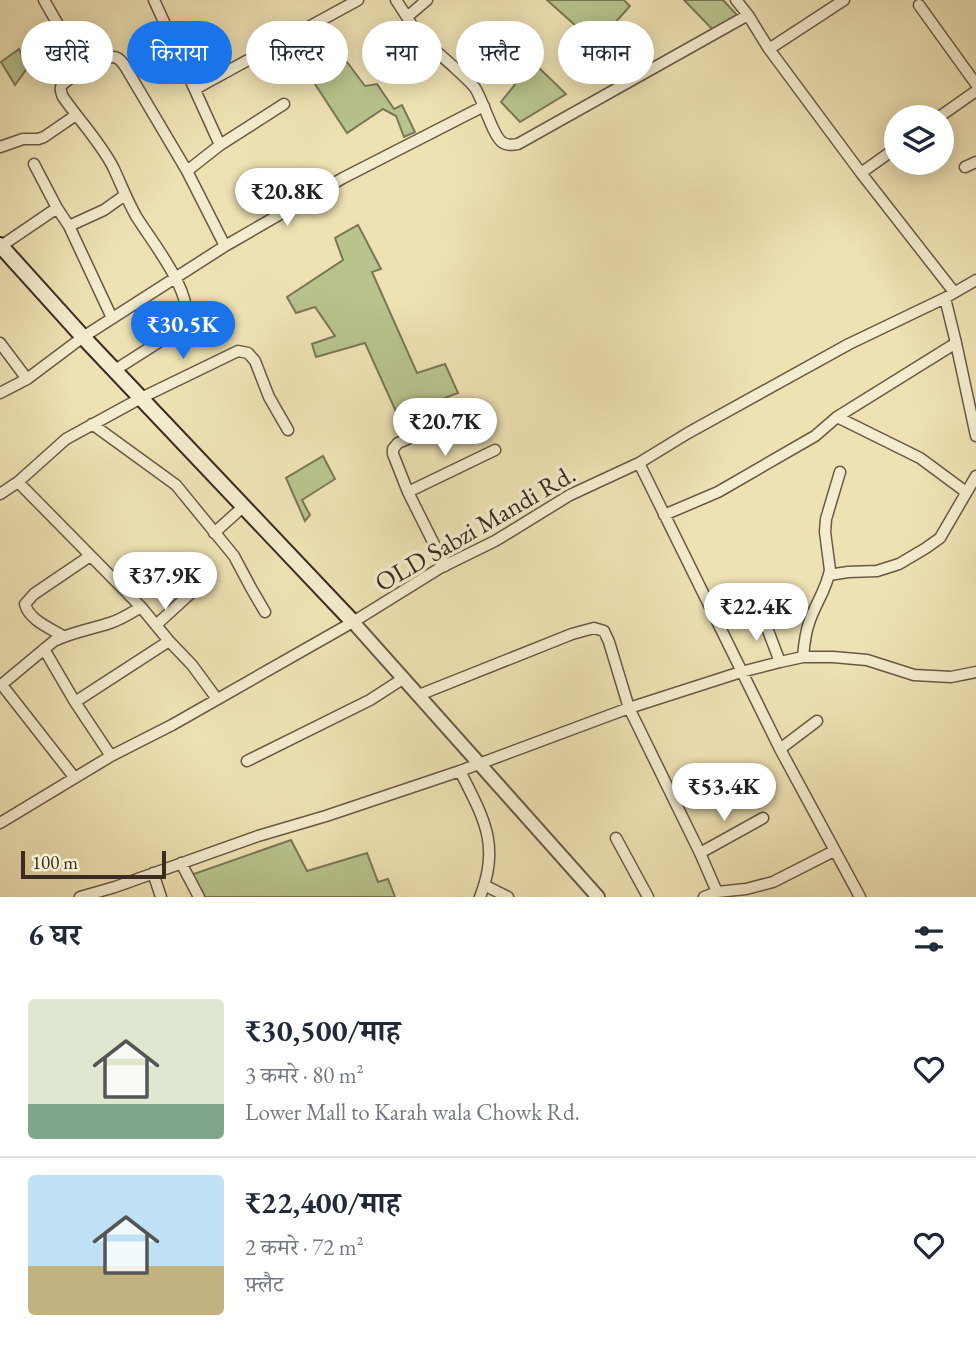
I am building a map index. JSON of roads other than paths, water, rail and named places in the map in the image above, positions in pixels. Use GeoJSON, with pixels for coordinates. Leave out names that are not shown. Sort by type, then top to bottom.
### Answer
{"type":"FeatureCollection","features":[{"type":"Feature","properties":{"kind":"main road"},"geometry":{"type":"LineString","coordinates":[[1,246],[83,337],[354,622]]}},
{"type":"Feature","properties":{"kind":"street"},"geometry":{"type":"LineString","coordinates":[[44,0],[56,21]]}},
{"type":"Feature","properties":{"kind":"street"},"geometry":{"type":"LineString","coordinates":[[154,0],[220,145]]}},
{"type":"Feature","properties":{"kind":"street"},"geometry":{"type":"LineString","coordinates":[[195,89],[358,0]]}},
{"type":"Feature","properties":{"kind":"street"},"geometry":{"type":"LineString","coordinates":[[396,0],[410,24],[473,85],[496,135],[502,142],[511,145],[518,144],[748,15]]}},
{"type":"Feature","properties":{"kind":"street"},"geometry":{"type":"LineString","coordinates":[[407,17],[427,0]]}},
{"type":"Feature","properties":{"kind":"street"},"geometry":{"type":"LineString","coordinates":[[736,0],[949,295],[956,343],[971,395],[976,436]]}},
{"type":"Feature","properties":{"kind":"street"},"geometry":{"type":"LineString","coordinates":[[769,49],[845,0]]}},
{"type":"Feature","properties":{"kind":"street"},"geometry":{"type":"LineString","coordinates":[[919,5],[976,84]]}},
{"type":"Feature","properties":{"kind":"street"},"geometry":{"type":"LineString","coordinates":[[113,58],[120,60],[187,171],[225,246]]}},
{"type":"Feature","properties":{"kind":"street"},"geometry":{"type":"LineString","coordinates":[[62,84],[60,89],[63,97],[113,167],[137,218],[176,277],[186,307],[188,318],[184,326],[115,370]]}},
{"type":"Feature","properties":{"kind":"street"},"geometry":{"type":"LineString","coordinates":[[954,106],[976,91]]}},
{"type":"Feature","properties":{"kind":"street"},"geometry":{"type":"LineString","coordinates":[[187,171],[220,145],[284,104]]}},
{"type":"Feature","properties":{"kind":"street"},"geometry":{"type":"LineString","coordinates":[[0,393],[27,379],[83,337],[225,246],[343,178],[484,106]]}},
{"type":"Feature","properties":{"kind":"street"},"geometry":{"type":"LineString","coordinates":[[0,147],[23,139],[38,139],[76,115]]}},
{"type":"Feature","properties":{"kind":"street"},"geometry":{"type":"LineString","coordinates":[[861,173],[884,157]]}},
{"type":"Feature","properties":{"kind":"street"},"geometry":{"type":"LineString","coordinates":[[965,167],[976,162]]}},
{"type":"Feature","properties":{"kind":"street"},"geometry":{"type":"LineString","coordinates":[[34,164],[69,226],[112,318]]}},
{"type":"Feature","properties":{"kind":"street"},"geometry":{"type":"LineString","coordinates":[[69,226],[104,210],[125,195]]}},
{"type":"Feature","properties":{"kind":"street"},"geometry":{"type":"LineString","coordinates":[[1,246],[57,208]]}},
{"type":"Feature","properties":{"kind":"street","name":"OLD Sabzi Mandi Rd."},"geometry":{"type":"LineString","coordinates":[[0,823],[74,777],[354,622],[444,566],[495,541],[570,495],[639,463],[849,344],[976,280]]}},
{"type":"Feature","properties":{"kind":"street"},"geometry":{"type":"LineString","coordinates":[[0,343],[27,379]]}},
{"type":"Feature","properties":{"kind":"street"},"geometry":{"type":"LineString","coordinates":[[664,514],[718,492],[815,436],[837,417],[956,343]]}},
{"type":"Feature","properties":{"kind":"street"},"geometry":{"type":"LineString","coordinates":[[0,494],[18,482],[66,439],[141,398],[238,351],[248,353],[255,361],[288,430]]}},
{"type":"Feature","properties":{"kind":"street"},"geometry":{"type":"LineString","coordinates":[[444,566],[408,492],[393,449],[398,443],[472,412]]}},
{"type":"Feature","properties":{"kind":"street"},"geometry":{"type":"LineString","coordinates":[[837,417],[920,458],[966,492]]}},
{"type":"Feature","properties":{"kind":"street"},"geometry":{"type":"LineString","coordinates":[[92,424],[176,485],[234,556],[265,612]]}},
{"type":"Feature","properties":{"kind":"street"},"geometry":{"type":"LineString","coordinates":[[408,492],[495,450]]}},
{"type":"Feature","properties":{"kind":"street"},"geometry":{"type":"LineString","coordinates":[[639,463],[780,749],[860,897]]}},
{"type":"Feature","properties":{"kind":"street"},"geometry":{"type":"LineString","coordinates":[[803,657],[808,623],[827,586],[829,575],[826,519],[841,472]]}},
{"type":"Feature","properties":{"kind":"street"},"geometry":{"type":"LineString","coordinates":[[829,575],[877,570],[910,559],[940,538],[976,476]]}},
{"type":"Feature","properties":{"kind":"street"},"geometry":{"type":"LineString","coordinates":[[18,482],[141,607],[192,665],[217,699]]}},
{"type":"Feature","properties":{"kind":"street"},"geometry":{"type":"LineString","coordinates":[[214,533],[244,506]]}},
{"type":"Feature","properties":{"kind":"street"},"geometry":{"type":"LineString","coordinates":[[62,636],[31,616],[25,609],[25,604],[34,594],[90,556]]}},
{"type":"Feature","properties":{"kind":"street"},"geometry":{"type":"LineString","coordinates":[[156,625],[202,583]]}},
{"type":"Feature","properties":{"kind":"street"},"geometry":{"type":"LineString","coordinates":[[74,777],[1,685],[62,636],[108,624],[141,607]]}},
{"type":"Feature","properties":{"kind":"street"},"geometry":{"type":"LineString","coordinates":[[761,612],[780,662]]}},
{"type":"Feature","properties":{"kind":"street"},"geometry":{"type":"LineString","coordinates":[[354,622],[598,897]]}},
{"type":"Feature","properties":{"kind":"street"},"geometry":{"type":"LineString","coordinates":[[419,695],[572,634],[594,628],[604,631],[628,708],[701,853],[717,892]]}},
{"type":"Feature","properties":{"kind":"street"},"geometry":{"type":"LineString","coordinates":[[75,702],[169,641]]}},
{"type":"Feature","properties":{"kind":"street"},"geometry":{"type":"LineString","coordinates":[[44,649],[111,756]]}},
{"type":"Feature","properties":{"kind":"street"},"geometry":{"type":"LineString","coordinates":[[83,897],[258,836],[460,771],[628,708],[780,662],[803,657],[832,657],[867,660],[914,675],[951,677],[976,672]]}},
{"type":"Feature","properties":{"kind":"street"},"geometry":{"type":"LineString","coordinates":[[247,761],[370,701],[404,678]]}},
{"type":"Feature","properties":{"kind":"street"},"geometry":{"type":"LineString","coordinates":[[780,749],[817,721]]}},
{"type":"Feature","properties":{"kind":"street"},"geometry":{"type":"LineString","coordinates":[[460,771],[488,833],[488,869],[480,897]]}},
{"type":"Feature","properties":{"kind":"street"},"geometry":{"type":"LineString","coordinates":[[701,853],[763,818]]}},
{"type":"Feature","properties":{"kind":"street"},"geometry":{"type":"LineString","coordinates":[[616,838],[648,897]]}},
{"type":"Feature","properties":{"kind":"street"},"geometry":{"type":"LineString","coordinates":[[704,897],[717,892],[759,887],[834,851]]}},
{"type":"Feature","properties":{"kind":"street"},"geometry":{"type":"LineString","coordinates":[[181,863],[199,897]]}},
{"type":"Feature","properties":{"kind":"street"},"geometry":{"type":"LineString","coordinates":[[153,873],[161,897]]}},
{"type":"Feature","properties":{"kind":"street"},"geometry":{"type":"LineString","coordinates":[[484,885],[508,897]]}}]}
